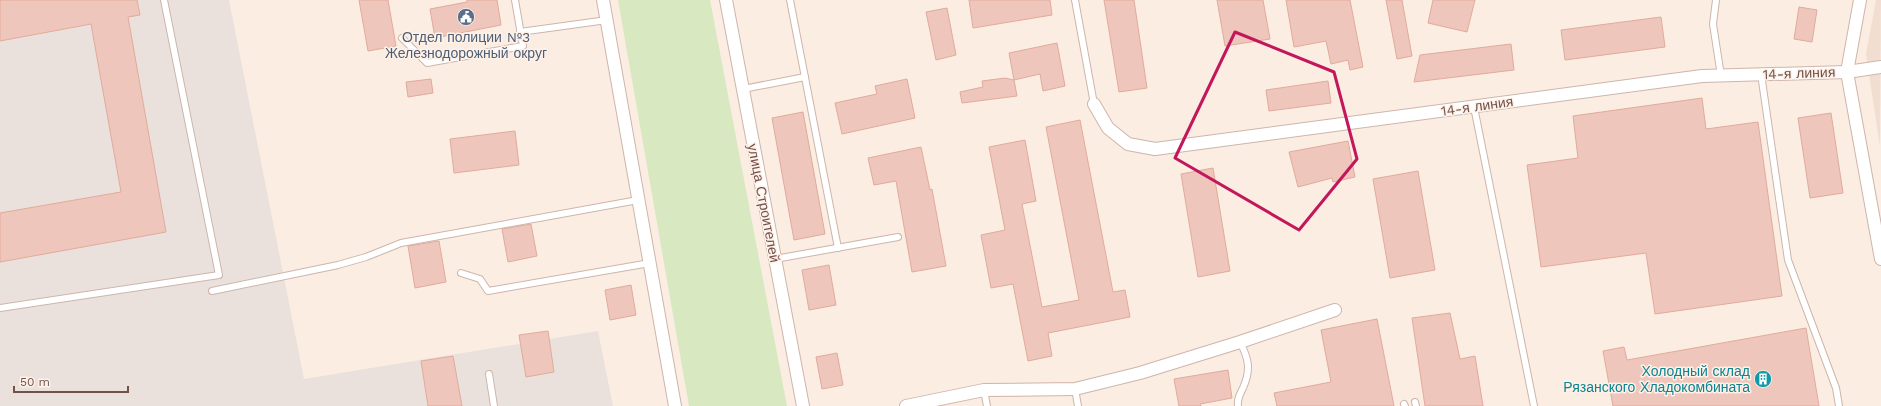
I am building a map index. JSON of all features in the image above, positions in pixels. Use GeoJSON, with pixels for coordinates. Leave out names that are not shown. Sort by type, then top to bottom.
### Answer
{"type":"FeatureCollection","features":[{"type":"Feature","properties":{"kind":"street"},"geometry":{"type":"LineString","coordinates":[[603,0],[675,406]]}},
{"type":"Feature","properties":{"kind":"street","name":"улица Строителей"},"geometry":{"type":"LineString","coordinates":[[726,0],[803,406]]}},
{"type":"Feature","properties":{"kind":"street"},"geometry":{"type":"LineString","coordinates":[[1860,0],[1846,72],[1881,259]]}},
{"type":"Feature","properties":{"kind":"street","name":"14-я линия"},"geometry":{"type":"LineString","coordinates":[[1094,104],[1108,128],[1128,144],[1155,149],[1702,76],[1846,72],[1881,67]]}},
{"type":"Feature","properties":{"kind":"street"},"geometry":{"type":"LineString","coordinates":[[907,406],[984,390],[1075,389],[1140,373],[1240,342],[1335,310]]}},
{"type":"Feature","properties":{"kind":"lane"},"geometry":{"type":"LineString","coordinates":[[0,308],[219,275],[164,0]]}},
{"type":"Feature","properties":{"kind":"lane"},"geometry":{"type":"LineString","coordinates":[[402,38],[427,63],[523,46],[515,0]]}},
{"type":"Feature","properties":{"kind":"lane"},"geometry":{"type":"LineString","coordinates":[[790,0],[838,248]]}},
{"type":"Feature","properties":{"kind":"lane"},"geometry":{"type":"LineString","coordinates":[[1075,0],[1094,104]]}},
{"type":"Feature","properties":{"kind":"lane"},"geometry":{"type":"LineString","coordinates":[[1716,0],[1713,24],[1721,76]]}},
{"type":"Feature","properties":{"kind":"lane"},"geometry":{"type":"LineString","coordinates":[[520,32],[607,20]]}},
{"type":"Feature","properties":{"kind":"lane"},"geometry":{"type":"LineString","coordinates":[[1761,74],[1788,260],[1836,388],[1839,406]]}},
{"type":"Feature","properties":{"kind":"lane"},"geometry":{"type":"LineString","coordinates":[[743,89],[805,77]]}},
{"type":"Feature","properties":{"kind":"lane"},"geometry":{"type":"LineString","coordinates":[[1474,107],[1534,406]]}},
{"type":"Feature","properties":{"kind":"lane"},"geometry":{"type":"LineString","coordinates":[[212,291],[338,265],[366,257],[401,243],[638,200]]}},
{"type":"Feature","properties":{"kind":"lane"},"geometry":{"type":"LineString","coordinates":[[775,259],[898,237]]}},
{"type":"Feature","properties":{"kind":"lane"},"geometry":{"type":"LineString","coordinates":[[461,273],[480,279],[488,291],[650,263]]}},
{"type":"Feature","properties":{"kind":"lane"},"geometry":{"type":"LineString","coordinates":[[1238,406],[1237,401],[1246,379],[1248,359],[1240,342]]}},
{"type":"Feature","properties":{"kind":"lane"},"geometry":{"type":"LineString","coordinates":[[488,374],[494,406]]}},
{"type":"Feature","properties":{"kind":"lane"},"geometry":{"type":"LineString","coordinates":[[1075,389],[1078,406]]}},
{"type":"Feature","properties":{"kind":"lane"},"geometry":{"type":"LineString","coordinates":[[984,390],[987,406]]}},
{"type":"Feature","properties":{"kind":"highlighted area"},"geometry":{"type":"Polygon","coordinates":[[[1235,32],[1334,72],[1357,159],[1299,230],[1175,158],[1235,32]]]}},
{"type":"Feature","properties":{"kind":"shaded area"},"geometry":{"type":"Polygon","coordinates":[[[0,0],[229,0],[304,379],[598,331],[613,406],[0,406],[0,0]]]}},
{"type":"Feature","properties":{"kind":"shaded area"},"geometry":{"type":"Polygon","coordinates":[[[1876,0],[1881,0],[1880,147],[1866,54],[1876,0]]]}},
{"type":"Feature","properties":{"kind":"green space"},"geometry":{"type":"Polygon","coordinates":[[[618,0],[710,0],[787,406],[689,406],[618,0]]]}},
{"type":"Feature","properties":{"kind":"building"},"geometry":{"type":"Polygon","coordinates":[[[0,0],[137,0],[140,15],[128,17],[166,232],[0,262],[0,213],[121,192],[91,24],[0,41],[0,0]]]}},
{"type":"Feature","properties":{"kind":"building"},"geometry":{"type":"Polygon","coordinates":[[[359,0],[388,0],[396,46],[368,51],[359,0]]]}},
{"type":"Feature","properties":{"kind":"building","name":"Отдел полиции №3 Железнодорожный округ"},"geometry":{"type":"Polygon","coordinates":[[[467,0],[497,0],[501,25],[435,38],[430,9],[467,2],[467,0]]]}},
{"type":"Feature","properties":{"kind":"building"},"geometry":{"type":"Polygon","coordinates":[[[969,0],[1050,0],[1052,15],[973,28],[969,0]]]}},
{"type":"Feature","properties":{"kind":"building"},"geometry":{"type":"Polygon","coordinates":[[[1104,0],[1134,0],[1147,88],[1119,92],[1104,0]]]}},
{"type":"Feature","properties":{"kind":"building"},"geometry":{"type":"Polygon","coordinates":[[[1217,0],[1263,0],[1270,39],[1225,46],[1217,0]]]}},
{"type":"Feature","properties":{"kind":"building"},"geometry":{"type":"Polygon","coordinates":[[[1286,0],[1350,0],[1363,67],[1350,70],[1348,60],[1331,64],[1326,41],[1294,47],[1286,0]]]}},
{"type":"Feature","properties":{"kind":"building"},"geometry":{"type":"Polygon","coordinates":[[[1386,0],[1402,0],[1412,56],[1397,59],[1386,0]]]}},
{"type":"Feature","properties":{"kind":"building"},"geometry":{"type":"Polygon","coordinates":[[[1433,0],[1475,0],[1467,32],[1428,23],[1433,0]]]}},
{"type":"Feature","properties":{"kind":"building"},"geometry":{"type":"Polygon","coordinates":[[[1799,7],[1817,10],[1812,42],[1794,39],[1799,7]]]}},
{"type":"Feature","properties":{"kind":"building"},"geometry":{"type":"Polygon","coordinates":[[[947,8],[956,55],[936,60],[926,12],[947,8]]]}},
{"type":"Feature","properties":{"kind":"building"},"geometry":{"type":"Polygon","coordinates":[[[1661,17],[1665,47],[1565,60],[1561,30],[1661,17]]]}},
{"type":"Feature","properties":{"kind":"building"},"geometry":{"type":"Polygon","coordinates":[[[1057,43],[1065,86],[1043,91],[1040,74],[1014,80],[1009,53],[1057,43]]]}},
{"type":"Feature","properties":{"kind":"building"},"geometry":{"type":"Polygon","coordinates":[[[1511,44],[1514,70],[1414,82],[1420,55],[1511,44]]]}},
{"type":"Feature","properties":{"kind":"building"},"geometry":{"type":"Polygon","coordinates":[[[1005,78],[1014,80],[1017,96],[962,103],[960,92],[983,87],[982,81],[1005,78]]]}},
{"type":"Feature","properties":{"kind":"building"},"geometry":{"type":"Polygon","coordinates":[[[431,79],[433,93],[408,97],[406,82],[431,79]]]}},
{"type":"Feature","properties":{"kind":"building"},"geometry":{"type":"Polygon","coordinates":[[[907,79],[915,118],[842,134],[835,103],[877,94],[875,86],[907,79]]]}},
{"type":"Feature","properties":{"kind":"building"},"geometry":{"type":"Polygon","coordinates":[[[1328,81],[1331,103],[1269,111],[1266,90],[1328,81]]]}},
{"type":"Feature","properties":{"kind":"building"},"geometry":{"type":"Polygon","coordinates":[[[1702,98],[1706,129],[1758,122],[1782,296],[1655,314],[1646,253],[1541,267],[1527,165],[1578,158],[1573,116],[1702,98]]]}},
{"type":"Feature","properties":{"kind":"building"},"geometry":{"type":"Polygon","coordinates":[[[803,112],[825,234],[794,240],[772,118],[803,112]]]}},
{"type":"Feature","properties":{"kind":"building"},"geometry":{"type":"Polygon","coordinates":[[[1831,113],[1843,193],[1810,198],[1798,118],[1831,113]]]}},
{"type":"Feature","properties":{"kind":"building"},"geometry":{"type":"Polygon","coordinates":[[[1080,120],[1113,292],[1125,290],[1130,317],[1048,333],[1052,356],[1028,361],[1013,284],[991,288],[981,235],[1005,230],[989,147],[1025,140],[1036,201],[1022,204],[1042,307],[1079,300],[1046,127],[1080,120]]]}},
{"type":"Feature","properties":{"kind":"building"},"geometry":{"type":"Polygon","coordinates":[[[515,131],[519,165],[454,173],[450,139],[515,131]]]}},
{"type":"Feature","properties":{"kind":"building"},"geometry":{"type":"Polygon","coordinates":[[[1348,141],[1355,177],[1333,182],[1332,178],[1298,187],[1289,152],[1348,141]]]}},
{"type":"Feature","properties":{"kind":"building"},"geometry":{"type":"Polygon","coordinates":[[[921,147],[930,190],[932,189],[946,266],[912,272],[896,181],[874,185],[868,158],[921,147]]]}},
{"type":"Feature","properties":{"kind":"building"},"geometry":{"type":"Polygon","coordinates":[[[1213,168],[1230,271],[1198,277],[1181,174],[1213,168]]]}},
{"type":"Feature","properties":{"kind":"building"},"geometry":{"type":"Polygon","coordinates":[[[1418,171],[1435,270],[1390,278],[1373,179],[1418,171]]]}},
{"type":"Feature","properties":{"kind":"building"},"geometry":{"type":"Polygon","coordinates":[[[531,224],[537,256],[508,262],[502,229],[531,224]]]}},
{"type":"Feature","properties":{"kind":"building"},"geometry":{"type":"Polygon","coordinates":[[[439,241],[446,282],[415,288],[408,246],[439,241]]]}},
{"type":"Feature","properties":{"kind":"building"},"geometry":{"type":"Polygon","coordinates":[[[829,265],[836,305],[809,310],[802,270],[829,265]]]}},
{"type":"Feature","properties":{"kind":"building"},"geometry":{"type":"Polygon","coordinates":[[[631,285],[636,315],[610,320],[605,290],[631,285]]]}},
{"type":"Feature","properties":{"kind":"building"},"geometry":{"type":"Polygon","coordinates":[[[1450,313],[1460,359],[1475,356],[1483,406],[1425,406],[1412,318],[1450,313]]]}},
{"type":"Feature","properties":{"kind":"building"},"geometry":{"type":"Polygon","coordinates":[[[1377,319],[1394,406],[1277,406],[1274,393],[1331,382],[1321,330],[1377,319]]]}},
{"type":"Feature","properties":{"kind":"building"},"geometry":{"type":"Polygon","coordinates":[[[1806,328],[1819,406],[1613,406],[1603,351],[1624,347],[1627,360],[1806,328]]]}},
{"type":"Feature","properties":{"kind":"building"},"geometry":{"type":"Polygon","coordinates":[[[548,331],[554,372],[526,377],[519,335],[548,331]]]}},
{"type":"Feature","properties":{"kind":"building"},"geometry":{"type":"Polygon","coordinates":[[[837,353],[843,385],[822,389],[816,357],[837,353]]]}},
{"type":"Feature","properties":{"kind":"building"},"geometry":{"type":"Polygon","coordinates":[[[453,356],[462,406],[428,406],[421,361],[453,356]]]}},
{"type":"Feature","properties":{"kind":"building"},"geometry":{"type":"Polygon","coordinates":[[[1228,370],[1232,398],[1200,404],[1201,406],[1179,406],[1174,379],[1228,370]]]}},
{"type":"Feature","properties":{"kind":"place","name":"Отдел полиции №3 Железнодорожный округ"},"geometry":{"type":"Point","coordinates":[466,17]}},
{"type":"Feature","properties":{"kind":"place","name":"Холодный склад Рязанского Хладокомбината"},"geometry":{"type":"Point","coordinates":[1763,379]}}]}
